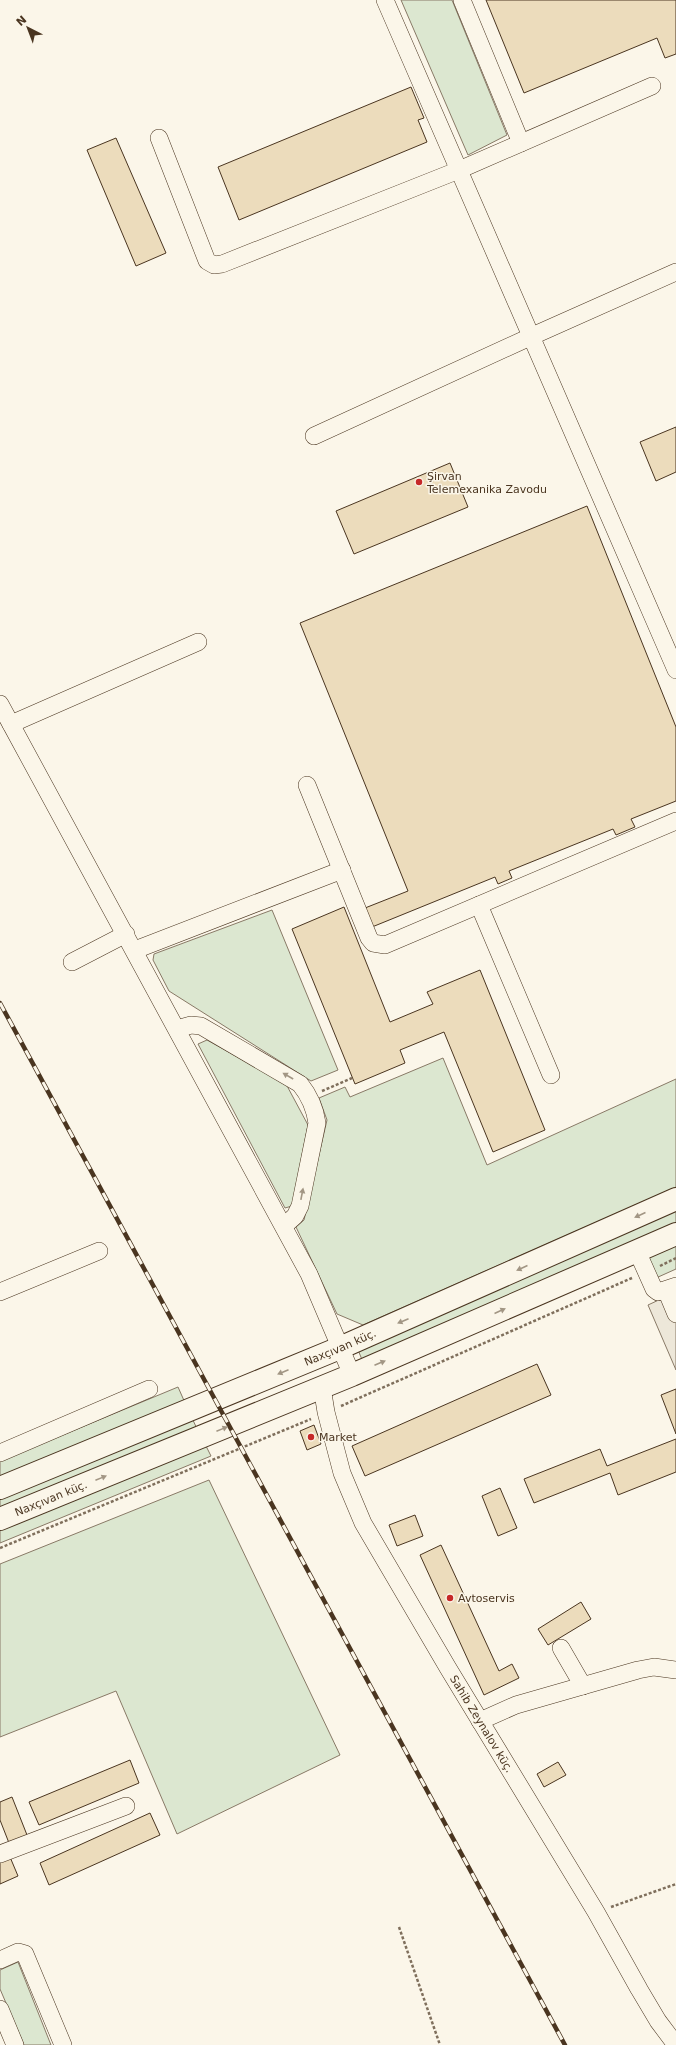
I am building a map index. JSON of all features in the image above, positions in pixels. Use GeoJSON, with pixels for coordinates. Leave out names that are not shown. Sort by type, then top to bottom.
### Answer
{"type":"FeatureCollection","features":[{"type":"Feature","properties":{"kind":"main road","name":"Naxçıvan küç."},"geometry":{"type":"LineString","coordinates":[[0,1488],[342,1347],[676,1200]]}},
{"type":"Feature","properties":{"kind":"main road","name":"Naxçıvan küç."},"geometry":{"type":"LineString","coordinates":[[0,1519],[322,1388],[676,1234]]}},
{"type":"Feature","properties":{"kind":"street"},"geometry":{"type":"LineString","coordinates":[[385,0],[530,337],[676,670]]}},
{"type":"Feature","properties":{"kind":"street"},"geometry":{"type":"LineString","coordinates":[[462,0],[521,143]]}},
{"type":"Feature","properties":{"kind":"street"},"geometry":{"type":"LineString","coordinates":[[159,138],[207,261],[214,265],[222,264],[459,170],[652,86]]}},
{"type":"Feature","properties":{"kind":"street"},"geometry":{"type":"LineString","coordinates":[[314,436],[676,272]]}},
{"type":"Feature","properties":{"kind":"street"},"geometry":{"type":"LineString","coordinates":[[11,724],[198,642]]}},
{"type":"Feature","properties":{"kind":"street"},"geometry":{"type":"LineString","coordinates":[[0,704],[284,1226],[309,1274],[342,1347],[352,1375]]}},
{"type":"Feature","properties":{"kind":"street"},"geometry":{"type":"LineString","coordinates":[[307,784],[369,938],[374,943],[385,944],[676,822]]}},
{"type":"Feature","properties":{"kind":"street"},"geometry":{"type":"LineString","coordinates":[[135,950],[342,870]]}},
{"type":"Feature","properties":{"kind":"street"},"geometry":{"type":"LineString","coordinates":[[479,905],[551,1075]]}},
{"type":"Feature","properties":{"kind":"street"},"geometry":{"type":"LineString","coordinates":[[72,962],[126,934]]}},
{"type":"Feature","properties":{"kind":"street"},"geometry":{"type":"LineString","coordinates":[[177,1029],[191,1024],[201,1026],[300,1084],[308,1097],[316,1113],[316,1123],[300,1206],[296,1216],[284,1226]]}},
{"type":"Feature","properties":{"kind":"street"},"geometry":{"type":"LineString","coordinates":[[0,1292],[99,1251]]}},
{"type":"Feature","properties":{"kind":"street"},"geometry":{"type":"LineString","coordinates":[[638,1251],[654,1289],[658,1292],[671,1288],[676,1314]]}},
{"type":"Feature","properties":{"kind":"street","name":"Sahib Zeynalov küç."},"geometry":{"type":"LineString","coordinates":[[322,1388],[326,1412],[342,1473],[363,1523],[480,1721],[596,1912],[658,2021],[676,2045]]}},
{"type":"Feature","properties":{"kind":"street"},"geometry":{"type":"LineString","coordinates":[[0,1453],[149,1389]]}},
{"type":"Feature","properties":{"kind":"street"},"geometry":{"type":"LineString","coordinates":[[561,1648],[583,1686]]}},
{"type":"Feature","properties":{"kind":"street"},"geometry":{"type":"LineString","coordinates":[[480,1721],[516,1705],[643,1669],[654,1667],[676,1670]]}},
{"type":"Feature","properties":{"kind":"street"},"geometry":{"type":"LineString","coordinates":[[0,1854],[126,1806]]}},
{"type":"Feature","properties":{"kind":"street"},"geometry":{"type":"LineString","coordinates":[[0,1960],[18,1952],[26,1954],[63,2045]]}},
{"type":"Feature","properties":{"kind":"street"},"geometry":{"type":"LineString","coordinates":[[0,2009],[15,2045]]}},
{"type":"Feature","properties":{"kind":"path"},"geometry":{"type":"LineString","coordinates":[[308,1097],[352,1078]]}},
{"type":"Feature","properties":{"kind":"path"},"geometry":{"type":"LineString","coordinates":[[596,1912],[676,1884]]}},
{"type":"Feature","properties":{"kind":"path"},"geometry":{"type":"LineString","coordinates":[[399,1928],[440,2045]]}},
{"type":"Feature","properties":{"kind":"green space"},"geometry":{"type":"Polygon","coordinates":[[[401,0],[452,0],[507,135],[468,155],[401,0]]]}},
{"type":"Feature","properties":{"kind":"green space"},"geometry":{"type":"Polygon","coordinates":[[[272,910],[338,1070],[311,1081],[169,991],[153,960],[154,954],[272,910]]]}},
{"type":"Feature","properties":{"kind":"green space"},"geometry":{"type":"Polygon","coordinates":[[[207,1040],[286,1084],[308,1125],[292,1206],[285,1208],[198,1044],[207,1040]]]}},
{"type":"Feature","properties":{"kind":"green space"},"geometry":{"type":"Polygon","coordinates":[[[443,1058],[487,1165],[676,1079],[676,1187],[363,1325],[337,1314],[296,1227],[304,1220],[327,1120],[319,1098],[345,1087],[350,1097],[443,1058]]]}},
{"type":"Feature","properties":{"kind":"green space"},"geometry":{"type":"Polygon","coordinates":[[[676,1209],[676,1224],[363,1362],[358,1350],[676,1209]]]}},
{"type":"Feature","properties":{"kind":"green space"},"geometry":{"type":"Polygon","coordinates":[[[676,1244],[676,1269],[656,1278],[647,1256],[676,1244]]]}},
{"type":"Feature","properties":{"kind":"green space"},"geometry":{"type":"Polygon","coordinates":[[[178,1387],[186,1405],[0,1481],[0,1461],[178,1387]]]}},
{"type":"Feature","properties":{"kind":"green space"},"geometry":{"type":"Polygon","coordinates":[[[192,1418],[198,1431],[0,1511],[0,1496],[192,1418]]]}},
{"type":"Feature","properties":{"kind":"green space"},"geometry":{"type":"Polygon","coordinates":[[[204,1442],[211,1456],[0,1543],[0,1527],[204,1442]]]}},
{"type":"Feature","properties":{"kind":"green space"},"geometry":{"type":"Polygon","coordinates":[[[209,1480],[340,1755],[177,1834],[116,1691],[0,1737],[0,1564],[209,1480]]]}},
{"type":"Feature","properties":{"kind":"green space"},"geometry":{"type":"Polygon","coordinates":[[[18,1962],[51,2045],[24,2045],[0,1989],[0,1970],[18,1962]]]}},
{"type":"Feature","properties":{"kind":"shaded area"},"geometry":{"type":"Polygon","coordinates":[[[676,1292],[676,1370],[648,1305],[676,1292]]]}},
{"type":"Feature","properties":{"kind":"building"},"geometry":{"type":"Polygon","coordinates":[[[486,0],[676,0],[676,54],[665,58],[657,38],[524,93],[486,0]]]}},
{"type":"Feature","properties":{"kind":"building"},"geometry":{"type":"Polygon","coordinates":[[[411,87],[424,118],[418,120],[427,142],[239,220],[218,167],[411,87]]]}},
{"type":"Feature","properties":{"kind":"building"},"geometry":{"type":"Polygon","coordinates":[[[116,138],[166,253],[136,266],[87,150],[116,138]]]}},
{"type":"Feature","properties":{"kind":"building"},"geometry":{"type":"Polygon","coordinates":[[[676,427],[676,472],[656,481],[640,442],[676,427]]]}},
{"type":"Feature","properties":{"kind":"building"},"geometry":{"type":"Polygon","coordinates":[[[450,463],[468,507],[354,554],[336,511],[450,463]]]}},
{"type":"Feature","properties":{"kind":"building"},"geometry":{"type":"Polygon","coordinates":[[[587,506],[676,727],[676,801],[631,819],[635,827],[616,835],[613,829],[509,871],[512,878],[498,884],[495,877],[372,927],[365,908],[408,891],[300,623],[587,506]]]}},
{"type":"Feature","properties":{"kind":"building"},"geometry":{"type":"Polygon","coordinates":[[[344,907],[390,1022],[433,1004],[427,992],[480,970],[545,1130],[493,1152],[444,1032],[400,1050],[405,1063],[355,1084],[292,929],[344,907]]]}},
{"type":"Feature","properties":{"kind":"building"},"geometry":{"type":"Polygon","coordinates":[[[537,1364],[551,1395],[365,1476],[352,1446],[537,1364]]]}},
{"type":"Feature","properties":{"kind":"building"},"geometry":{"type":"Polygon","coordinates":[[[676,1389],[676,1434],[661,1395],[676,1389]]]}},
{"type":"Feature","properties":{"kind":"building"},"geometry":{"type":"Polygon","coordinates":[[[314,1425],[321,1444],[307,1450],[300,1431],[314,1425]]]}},
{"type":"Feature","properties":{"kind":"building"},"geometry":{"type":"Polygon","coordinates":[[[676,1439],[676,1472],[618,1495],[610,1473],[534,1503],[524,1479],[600,1449],[607,1466],[676,1439]]]}},
{"type":"Feature","properties":{"kind":"building"},"geometry":{"type":"Polygon","coordinates":[[[500,1488],[517,1528],[498,1536],[482,1496],[500,1488]]]}},
{"type":"Feature","properties":{"kind":"building"},"geometry":{"type":"Polygon","coordinates":[[[415,1515],[423,1536],[397,1546],[389,1525],[415,1515]]]}},
{"type":"Feature","properties":{"kind":"building"},"geometry":{"type":"Polygon","coordinates":[[[441,1545],[499,1671],[512,1664],[519,1678],[484,1695],[420,1555],[441,1545]]]}},
{"type":"Feature","properties":{"kind":"building"},"geometry":{"type":"Polygon","coordinates":[[[581,1602],[591,1619],[548,1645],[538,1629],[581,1602]]]}},
{"type":"Feature","properties":{"kind":"building"},"geometry":{"type":"Polygon","coordinates":[[[130,1760],[139,1783],[39,1825],[29,1802],[130,1760]]]}},
{"type":"Feature","properties":{"kind":"building"},"geometry":{"type":"Polygon","coordinates":[[[558,1762],[566,1775],[544,1787],[537,1774],[558,1762]]]}},
{"type":"Feature","properties":{"kind":"building"},"geometry":{"type":"Polygon","coordinates":[[[12,1797],[27,1835],[9,1843],[0,1820],[0,1802],[12,1797]]]}},
{"type":"Feature","properties":{"kind":"building"},"geometry":{"type":"Polygon","coordinates":[[[150,1813],[160,1835],[49,1885],[40,1863],[150,1813]]]}},
{"type":"Feature","properties":{"kind":"building"},"geometry":{"type":"Polygon","coordinates":[[[10,1857],[18,1876],[0,1884],[0,1861],[10,1857]]]}},
{"type":"Feature","properties":{"kind":"railway"},"geometry":{"type":"LineString","coordinates":[[0,1003],[565,2045]]}},
{"type":"Feature","properties":{"kind":"place","name":"Şirvan Telemexanika Zavodu"},"geometry":{"type":"Point","coordinates":[419,482]}},
{"type":"Feature","properties":{"kind":"place","name":"Market"},"geometry":{"type":"Point","coordinates":[311,1437]}},
{"type":"Feature","properties":{"kind":"place","name":"Avtoservis"},"geometry":{"type":"Point","coordinates":[450,1598]}}]}
